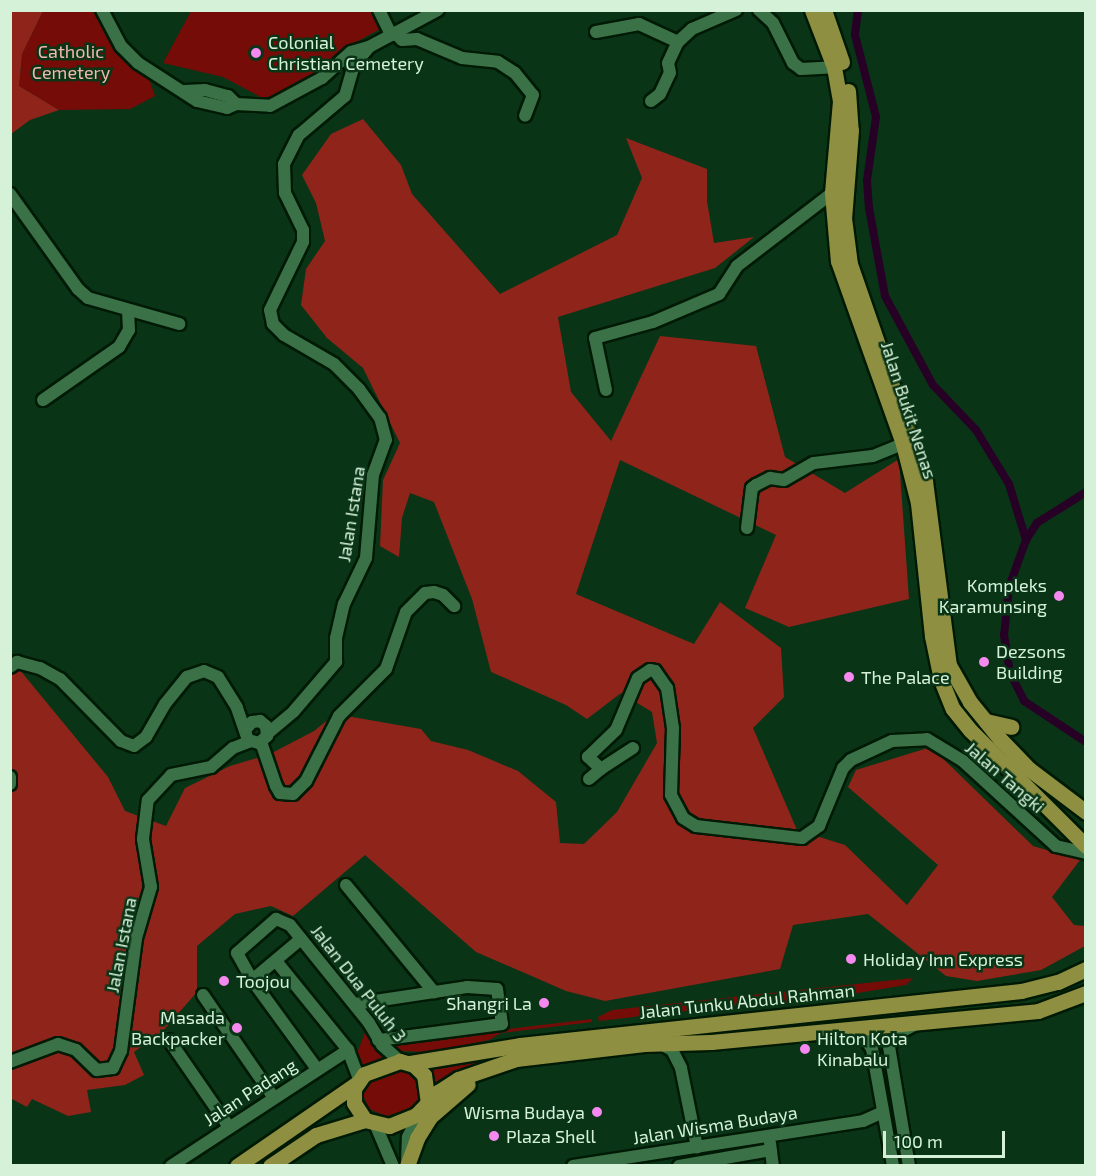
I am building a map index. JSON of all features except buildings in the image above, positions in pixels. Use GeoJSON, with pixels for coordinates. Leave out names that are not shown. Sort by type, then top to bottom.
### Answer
{"type":"FeatureCollection","features":[{"type":"Feature","properties":{"kind":"main road","name":"Jalan Bukit Nenas"},"geometry":{"type":"LineString","coordinates":[[812,10],[834,67],[840,101],[832,193],[838,261],[903,444],[918,503],[932,636],[941,680],[960,718],[1086,846]]}},
{"type":"Feature","properties":{"kind":"main road","name":"Jalan Bukit Nenas"},"geometry":{"type":"LineString","coordinates":[[824,10],[850,96],[844,218],[850,264],[925,481],[949,665],[983,720],[1005,733]]}},
{"type":"Feature","properties":{"kind":"main road"},"geometry":{"type":"LineString","coordinates":[[1005,733],[998,751],[1034,795]]}},
{"type":"Feature","properties":{"kind":"main road"},"geometry":{"type":"LineString","coordinates":[[1005,733],[1029,769],[1086,812]]}},
{"type":"Feature","properties":{"kind":"main road","name":"Jalan Tunku Abdul Rahman"},"geometry":{"type":"LineString","coordinates":[[405,1062],[531,1043],[1021,991],[1058,982],[1086,969]]}},
{"type":"Feature","properties":{"kind":"main road","name":"Jalan Tunku Abdul Rahman"},"geometry":{"type":"LineString","coordinates":[[425,1107],[458,1079],[516,1059],[1038,1011],[1086,993]]}},
{"type":"Feature","properties":{"kind":"main road"},"geometry":{"type":"LineString","coordinates":[[407,1166],[417,1138],[439,1107],[457,1090],[516,1059]]}},
{"type":"Feature","properties":{"kind":"main road"},"geometry":{"type":"LineString","coordinates":[[237,1166],[378,1067],[405,1062],[428,1084],[425,1107],[398,1124],[371,1123],[316,1135],[270,1166]]}},
{"type":"Feature","properties":{"kind":"main road"},"geometry":{"type":"LineString","coordinates":[[358,1081],[354,1103],[371,1123]]}},
{"type":"Feature","properties":{"kind":"street"},"geometry":{"type":"LineString","coordinates":[[102,10],[121,46],[138,63],[185,91],[205,90],[228,96],[236,104],[270,106],[322,78],[356,48],[369,47]]}},
{"type":"Feature","properties":{"kind":"street"},"geometry":{"type":"LineString","coordinates":[[380,10],[392,34],[402,40],[417,39],[462,58],[487,58],[506,67],[532,95],[525,116]]}},
{"type":"Feature","properties":{"kind":"street","name":"Jalan Istana"},"geometry":{"type":"LineString","coordinates":[[10,1062],[58,1044],[76,1050],[97,1070],[113,1068],[121,1051],[136,938],[151,887],[143,839],[148,800],[171,775],[211,767],[255,731],[295,707],[336,662],[336,638],[344,604],[366,558],[373,475],[386,440],[380,418],[359,389],[334,364],[284,335],[273,324],[270,310],[303,242],[303,230],[285,193],[284,164],[299,135],[345,96],[354,65],[369,47],[438,10]]}},
{"type":"Feature","properties":{"kind":"street"},"geometry":{"type":"LineString","coordinates":[[651,101],[660,94],[670,73],[668,63],[678,42],[692,29],[736,10]]}},
{"type":"Feature","properties":{"kind":"street"},"geometry":{"type":"LineString","coordinates":[[759,10],[773,23],[793,63],[801,69],[834,67]]}},
{"type":"Feature","properties":{"kind":"street"},"geometry":{"type":"LineString","coordinates":[[596,32],[639,24],[678,42]]}},
{"type":"Feature","properties":{"kind":"street"},"geometry":{"type":"LineString","coordinates":[[606,390],[595,338],[653,322],[719,294],[738,266],[832,193]]}},
{"type":"Feature","properties":{"kind":"street"},"geometry":{"type":"LineString","coordinates":[[10,194],[78,289],[88,298],[179,324]]}},
{"type":"Feature","properties":{"kind":"street"},"geometry":{"type":"LineString","coordinates":[[43,400],[119,346],[129,330],[128,311]]}},
{"type":"Feature","properties":{"kind":"street"},"geometry":{"type":"LineString","coordinates":[[747,528],[752,488],[756,485],[770,478],[784,480],[814,463],[873,456],[903,444]]}},
{"type":"Feature","properties":{"kind":"street"},"geometry":{"type":"LineString","coordinates":[[10,667],[17,662],[40,668],[60,679],[121,741],[134,746],[146,737],[165,704],[187,678],[204,671],[218,677],[237,708],[255,731],[280,793],[293,794],[306,781],[339,716],[386,669],[406,612],[425,593],[434,592],[443,595],[454,606]]}},
{"type":"Feature","properties":{"kind":"street","name":"Jalan Tangki"},"geometry":{"type":"LineString","coordinates":[[600,769],[588,757],[616,730],[638,678],[650,670],[661,677],[667,688],[673,728],[671,795],[683,818],[696,826],[801,838],[819,826],[843,768],[851,760],[892,741],[927,739],[963,761],[1056,846],[1086,853]]}},
{"type":"Feature","properties":{"kind":"street"},"geometry":{"type":"LineString","coordinates":[[589,779],[600,769],[633,748]]}},
{"type":"Feature","properties":{"kind":"street"},"geometry":{"type":"LineString","coordinates":[[10,777],[10,784]]}},
{"type":"Feature","properties":{"kind":"street"},"geometry":{"type":"LineString","coordinates":[[1056,846],[1069,831]]}},
{"type":"Feature","properties":{"kind":"street"},"geometry":{"type":"LineString","coordinates":[[346,885],[434,992]]}},
{"type":"Feature","properties":{"kind":"street","name":"Jalan Dua Puluh 3"},"geometry":{"type":"LineString","coordinates":[[252,980],[237,949],[272,921],[281,920],[290,925],[355,1004],[378,1040],[405,1062]]}},
{"type":"Feature","properties":{"kind":"street"},"geometry":{"type":"LineString","coordinates":[[301,939],[252,980],[317,1070]]}},
{"type":"Feature","properties":{"kind":"street"},"geometry":{"type":"LineString","coordinates":[[276,961],[348,1050],[358,1081]]}},
{"type":"Feature","properties":{"kind":"street"},"geometry":{"type":"LineString","coordinates":[[355,1004],[467,987],[497,989],[502,1024],[378,1040]]}},
{"type":"Feature","properties":{"kind":"street"},"geometry":{"type":"LineString","coordinates":[[203,995],[274,1098]]}},
{"type":"Feature","properties":{"kind":"street"},"geometry":{"type":"LineString","coordinates":[[872,1049],[878,1052],[890,1046],[897,1034],[920,1021]]}},
{"type":"Feature","properties":{"kind":"street"},"geometry":{"type":"LineString","coordinates":[[849,1030],[862,1034],[872,1049],[893,1166]]}},
{"type":"Feature","properties":{"kind":"street"},"geometry":{"type":"LineString","coordinates":[[169,1040],[230,1127]]}},
{"type":"Feature","properties":{"kind":"street"},"geometry":{"type":"LineString","coordinates":[[681,1068],[684,1053],[711,1042]]}},
{"type":"Feature","properties":{"kind":"street"},"geometry":{"type":"LineString","coordinates":[[661,1044],[672,1050],[681,1068],[697,1147]]}},
{"type":"Feature","properties":{"kind":"street"},"geometry":{"type":"LineString","coordinates":[[890,1046],[909,1166]]}},
{"type":"Feature","properties":{"kind":"street","name":"Jalan Padang"},"geometry":{"type":"LineString","coordinates":[[171,1166],[348,1050]]}},
{"type":"Feature","properties":{"kind":"street"},"geometry":{"type":"LineString","coordinates":[[875,1067],[882,1060],[892,1064]]}},
{"type":"Feature","properties":{"kind":"street"},"geometry":{"type":"LineString","coordinates":[[407,1166],[408,1137],[425,1107]]}},
{"type":"Feature","properties":{"kind":"street","name":"Jalan Wisma Budaya"},"geometry":{"type":"LineString","coordinates":[[573,1166],[863,1121],[883,1112]]}},
{"type":"Feature","properties":{"kind":"street","name":"Jalan Wisma Budaya"},"geometry":{"type":"LineString","coordinates":[[863,1121],[886,1128]]}},
{"type":"Feature","properties":{"kind":"street"},"geometry":{"type":"LineString","coordinates":[[371,1123],[393,1166]]}},
{"type":"Feature","properties":{"kind":"street"},"geometry":{"type":"LineString","coordinates":[[768,1135],[773,1166]]}},
{"type":"Feature","properties":{"kind":"street"},"geometry":{"type":"LineString","coordinates":[[680,1166],[771,1150]]}},
{"type":"Feature","properties":{"kind":"green space","name":"Catholic Cemetery"},"geometry":{"type":"Polygon","coordinates":[[[43,11],[98,11],[148,76],[155,96],[130,109],[59,110],[19,86],[22,54],[43,11]]]}},
{"type":"Feature","properties":{"kind":"green space","name":"Colonial Christian Cemetery"},"geometry":{"type":"Polygon","coordinates":[[[191,11],[373,11],[380,29],[347,47],[316,76],[268,101],[223,77],[163,63],[191,11]]]}},
{"type":"Feature","properties":{"kind":"green space"},"geometry":{"type":"Polygon","coordinates":[[[913,978],[906,985],[773,1007],[772,1002],[720,1007],[719,1002],[703,1004],[703,1009],[599,1021],[598,1017],[612,1010],[913,978]]]}},
{"type":"Feature","properties":{"kind":"green space"},"geometry":{"type":"Polygon","coordinates":[[[592,1019],[592,1022],[501,1033],[489,1040],[430,1052],[400,1051],[389,1043],[592,1019]]]}},
{"type":"Feature","properties":{"kind":"green space"},"geometry":{"type":"Polygon","coordinates":[[[366,1030],[385,1058],[361,1068],[357,1053],[366,1030]]]}},
{"type":"Feature","properties":{"kind":"green space"},"geometry":{"type":"Polygon","coordinates":[[[524,1050],[466,1068],[437,1085],[429,1067],[524,1050]]]}},
{"type":"Feature","properties":{"kind":"green space"},"geometry":{"type":"Polygon","coordinates":[[[404,1067],[420,1076],[422,1099],[411,1109],[386,1116],[369,1109],[363,1095],[367,1080],[404,1067]]]}},
{"type":"Feature","properties":{"kind":"shaded area"},"geometry":{"type":"Polygon","coordinates":[[[11,10],[43,11],[22,54],[19,86],[59,110],[30,120],[11,134],[11,10]]]}},
{"type":"Feature","properties":{"kind":"shaded area"},"geometry":{"type":"Polygon","coordinates":[[[363,119],[401,165],[412,194],[500,294],[617,235],[642,178],[626,138],[707,169],[707,201],[714,243],[754,237],[715,268],[558,317],[571,392],[611,441],[660,336],[756,346],[785,457],[845,493],[899,459],[909,599],[789,627],[745,608],[776,535],[620,460],[576,594],[694,644],[720,602],[781,648],[784,697],[753,728],[797,830],[845,845],[907,905],[938,865],[848,787],[856,770],[931,747],[1033,846],[1080,860],[1052,897],[1074,925],[1085,926],[1085,946],[1041,970],[977,981],[946,976],[868,914],[793,925],[780,969],[605,1001],[566,991],[476,952],[365,855],[293,916],[271,906],[235,914],[197,946],[197,992],[163,1031],[134,1052],[144,1075],[125,1085],[87,1090],[91,1112],[68,1116],[32,1099],[27,1107],[10,1098],[10,658],[108,777],[125,811],[166,826],[185,788],[230,766],[270,754],[314,731],[335,714],[421,729],[431,741],[468,750],[518,771],[556,802],[560,843],[584,844],[617,812],[657,743],[652,712],[621,693],[587,719],[566,705],[491,672],[472,599],[434,502],[410,493],[402,518],[399,557],[380,546],[383,480],[400,443],[363,368],[327,338],[301,305],[306,269],[325,241],[316,203],[302,175],[331,134],[363,119]]]}},
{"type":"Feature","properties":{"kind":"waterway"},"geometry":{"type":"LineString","coordinates":[[858,10],[855,35],[876,117],[867,180],[869,208],[885,296],[933,385],[976,430],[1009,484],[1026,540]]}},
{"type":"Feature","properties":{"kind":"waterway"},"geometry":{"type":"LineString","coordinates":[[1086,492],[1037,523],[1026,540],[1009,587],[1004,635],[1010,673],[1024,701],[1086,742]]}},
{"type":"Feature","properties":{"kind":"place","name":"Colonial Christian Cemetery"},"geometry":{"type":"Point","coordinates":[256,53]}},
{"type":"Feature","properties":{"kind":"place","name":"Kompleks Karamunsing"},"geometry":{"type":"Point","coordinates":[1059,596]}},
{"type":"Feature","properties":{"kind":"place","name":"Dezsons Building"},"geometry":{"type":"Point","coordinates":[984,662]}},
{"type":"Feature","properties":{"kind":"place","name":"The Palace"},"geometry":{"type":"Point","coordinates":[849,677]}},
{"type":"Feature","properties":{"kind":"place","name":"Holiday Inn Express"},"geometry":{"type":"Point","coordinates":[851,959]}},
{"type":"Feature","properties":{"kind":"place","name":"Toojou"},"geometry":{"type":"Point","coordinates":[224,981]}},
{"type":"Feature","properties":{"kind":"place","name":"Shangri La"},"geometry":{"type":"Point","coordinates":[544,1003]}},
{"type":"Feature","properties":{"kind":"place","name":"Masada Backpacker"},"geometry":{"type":"Point","coordinates":[237,1028]}},
{"type":"Feature","properties":{"kind":"place","name":"Hilton Kota Kinabalu"},"geometry":{"type":"Point","coordinates":[805,1049]}},
{"type":"Feature","properties":{"kind":"place","name":"Wisma Budaya"},"geometry":{"type":"Point","coordinates":[597,1112]}},
{"type":"Feature","properties":{"kind":"place","name":"Plaza Shell"},"geometry":{"type":"Point","coordinates":[494,1136]}}]}
